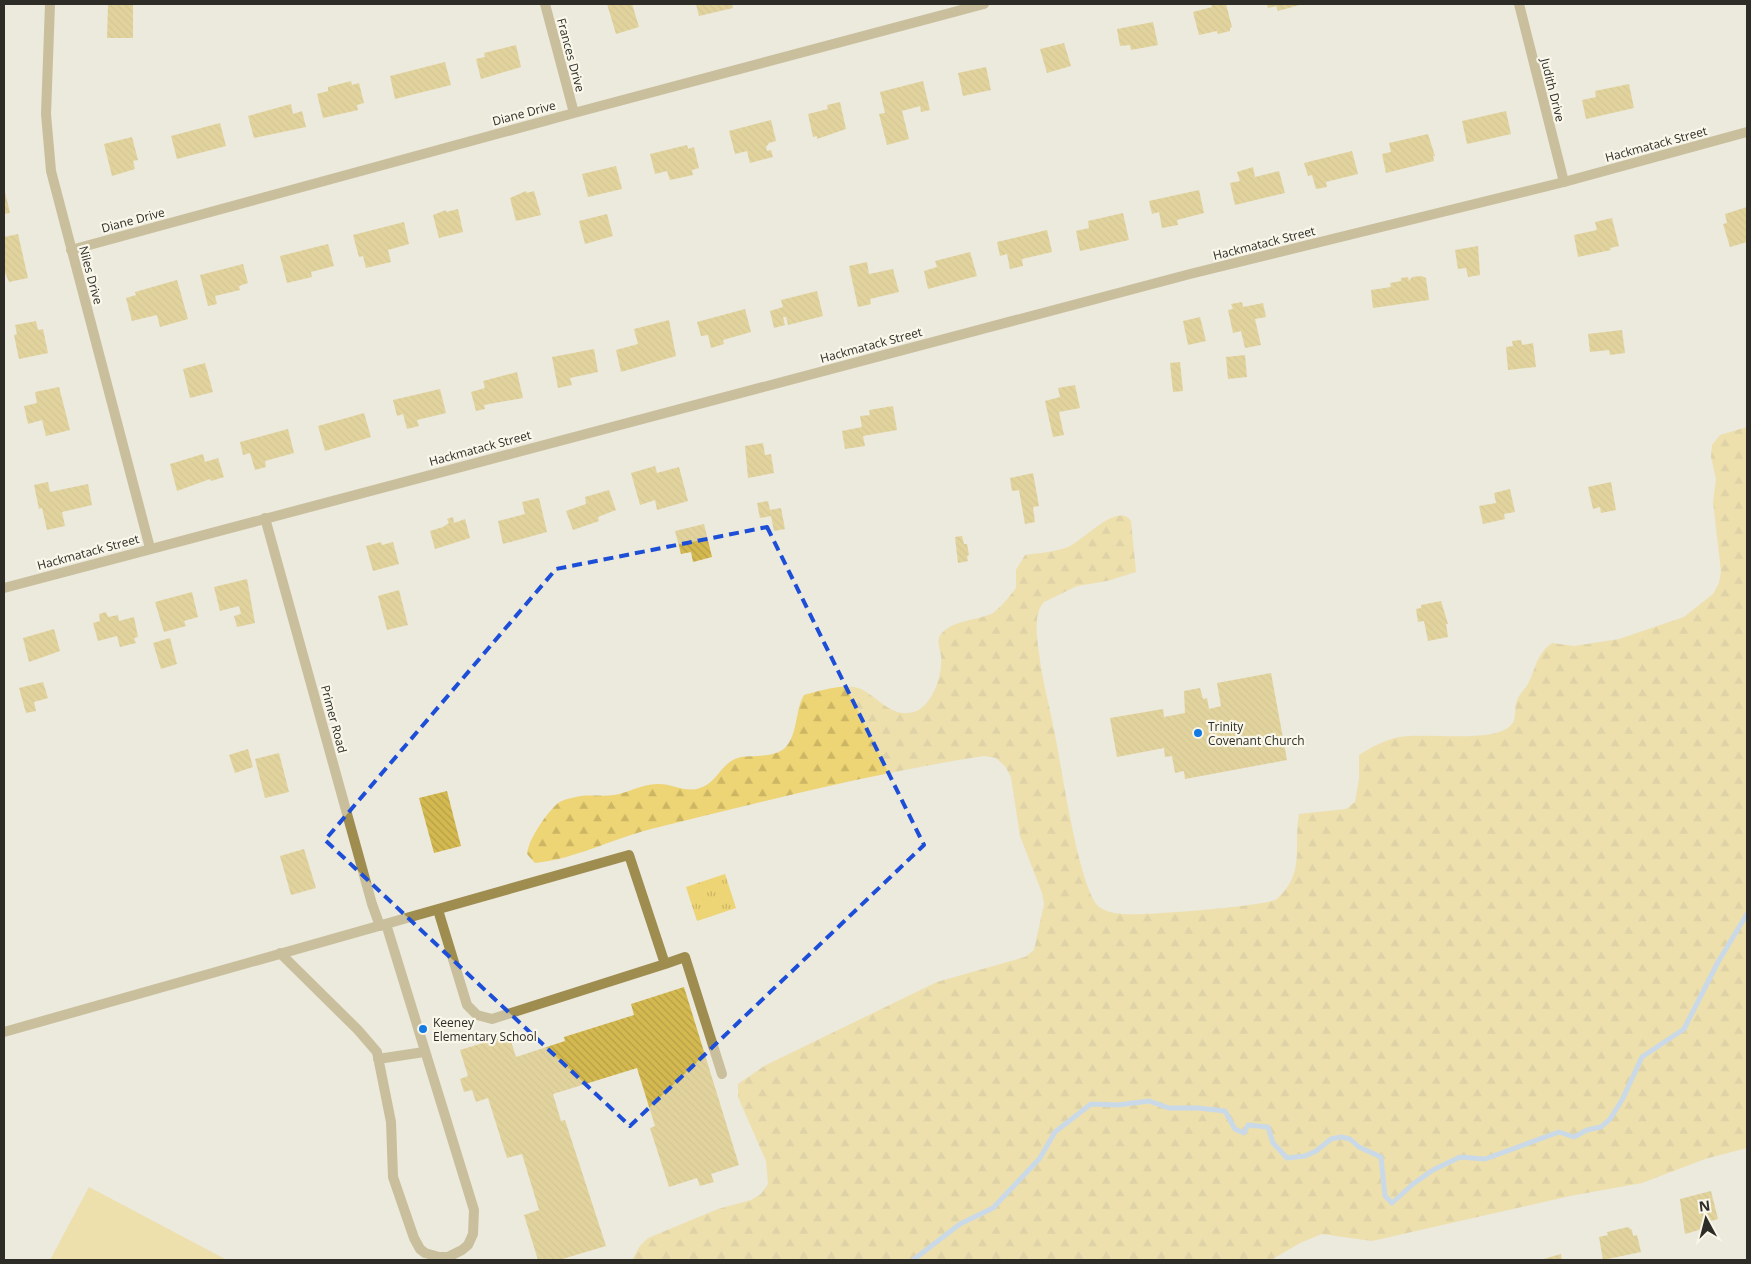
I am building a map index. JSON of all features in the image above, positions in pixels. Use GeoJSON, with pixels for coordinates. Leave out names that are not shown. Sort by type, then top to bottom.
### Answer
{"type":"FeatureCollection","features":[{"type":"Feature","properties":{"kind":"street","name":"Niles Drive"},"geometry":{"type":"LineString","coordinates":[[50,4],[46,114],[51,171],[150,548]]}},
{"type":"Feature","properties":{"kind":"street","name":"Frances Drive"},"geometry":{"type":"LineString","coordinates":[[545,4],[574,112]]}},
{"type":"Feature","properties":{"kind":"street","name":"Diane Drive"},"geometry":{"type":"LineString","coordinates":[[71,250],[574,112],[984,4]]}},
{"type":"Feature","properties":{"kind":"street","name":"Judith Drive"},"geometry":{"type":"LineString","coordinates":[[1519,4],[1564,182]]}},
{"type":"Feature","properties":{"kind":"street","name":"Hackmatack Street"},"geometry":{"type":"LineString","coordinates":[[4,588],[1180,276],[1564,182],[1747,132]]}},
{"type":"Feature","properties":{"kind":"street","name":"Primer Road"},"geometry":{"type":"LineString","coordinates":[[265,518],[372,904],[383,925],[474,1210],[473,1234],[468,1245],[448,1257],[432,1256],[420,1249],[400,1201],[393,1177],[390,1122],[378,1059]]}},
{"type":"Feature","properties":{"kind":"street"},"geometry":{"type":"LineString","coordinates":[[4,1032],[629,855],[664,964]]}},
{"type":"Feature","properties":{"kind":"street"},"geometry":{"type":"LineString","coordinates":[[438,910],[467,1005],[477,1015],[492,1019],[685,957],[722,1074]]}},
{"type":"Feature","properties":{"kind":"street"},"geometry":{"type":"LineString","coordinates":[[280,953],[358,1030],[377,1052],[378,1059],[424,1052]]}},
{"type":"Feature","properties":{"kind":"highlighted area"},"geometry":{"type":"Polygon","coordinates":[[[767,527],[924,845],[630,1126],[325,840],[556,569],[767,527]]]}},
{"type":"Feature","properties":{"kind":"green space"},"geometry":{"type":"Polygon","coordinates":[[[1747,427],[1747,1148],[1705,1159],[1642,1183],[1570,1196],[1372,1241],[1322,1234],[1300,1243],[1271,1260],[632,1260],[640,1246],[648,1238],[718,1209],[751,1200],[761,1194],[768,1184],[766,1161],[738,1097],[738,1084],[766,1065],[937,982],[1025,957],[1034,950],[1044,904],[1042,893],[1020,836],[1011,777],[1005,766],[996,758],[984,756],[942,763],[817,789],[651,829],[579,853],[535,863],[527,854],[528,848],[543,820],[558,803],[581,796],[614,795],[653,784],[664,784],[684,789],[700,788],[711,781],[728,763],[734,760],[741,757],[770,755],[785,748],[792,736],[804,695],[817,691],[848,686],[855,687],[868,693],[892,710],[906,713],[921,709],[927,703],[938,680],[941,663],[939,638],[943,632],[961,622],[993,613],[1016,588],[1016,570],[1025,555],[1068,547],[1109,519],[1125,516],[1131,521],[1136,572],[1107,581],[1077,586],[1044,602],[1037,619],[1037,641],[1042,673],[1077,851],[1091,894],[1100,908],[1123,914],[1203,910],[1268,902],[1277,899],[1292,879],[1297,859],[1299,814],[1346,809],[1355,802],[1359,779],[1359,755],[1394,738],[1412,736],[1475,736],[1502,731],[1513,723],[1518,699],[1528,684],[1539,657],[1552,643],[1574,646],[1619,639],[1684,617],[1713,594],[1719,583],[1721,571],[1713,502],[1716,479],[1711,457],[1712,445],[1720,435],[1747,427]]]}},
{"type":"Feature","properties":{"kind":"green space"},"geometry":{"type":"Polygon","coordinates":[[[725,874],[736,908],[697,921],[686,887],[725,874]]]}},
{"type":"Feature","properties":{"kind":"green space"},"geometry":{"type":"Polygon","coordinates":[[[89,1187],[227,1260],[50,1260],[89,1187]]]}},
{"type":"Feature","properties":{"kind":"building"},"geometry":{"type":"Polygon","coordinates":[[[108,4],[133,4],[133,38],[107,38],[108,4]]]}},
{"type":"Feature","properties":{"kind":"building"},"geometry":{"type":"Polygon","coordinates":[[[607,4],[632,4],[639,27],[616,34],[607,4]]]}},
{"type":"Feature","properties":{"kind":"building"},"geometry":{"type":"Polygon","coordinates":[[[696,4],[732,4],[733,8],[699,16],[696,4]]]}},
{"type":"Feature","properties":{"kind":"building"},"geometry":{"type":"Polygon","coordinates":[[[1211,4],[1226,4],[1232,27],[1230,31],[1218,34],[1217,31],[1199,35],[1193,12],[1212,7],[1211,4]]]}},
{"type":"Feature","properties":{"kind":"building"},"geometry":{"type":"Polygon","coordinates":[[[1267,4],[1303,4],[1278,11],[1276,6],[1268,8],[1267,4]]]}},
{"type":"Feature","properties":{"kind":"building"},"geometry":{"type":"Polygon","coordinates":[[[1153,22],[1158,45],[1131,50],[1130,45],[1120,46],[1117,29],[1153,22]]]}},
{"type":"Feature","properties":{"kind":"building"},"geometry":{"type":"Polygon","coordinates":[[[1064,43],[1071,66],[1047,73],[1040,49],[1064,43]]]}},
{"type":"Feature","properties":{"kind":"building"},"geometry":{"type":"Polygon","coordinates":[[[516,45],[521,67],[481,79],[476,59],[485,57],[484,53],[516,45]]]}},
{"type":"Feature","properties":{"kind":"building"},"geometry":{"type":"Polygon","coordinates":[[[445,62],[451,85],[395,99],[390,76],[445,62]]]}},
{"type":"Feature","properties":{"kind":"building"},"geometry":{"type":"Polygon","coordinates":[[[986,67],[991,90],[963,96],[958,73],[986,67]]]}},
{"type":"Feature","properties":{"kind":"building"},"geometry":{"type":"Polygon","coordinates":[[[351,81],[352,85],[359,83],[364,103],[357,105],[358,110],[323,118],[317,94],[328,91],[328,87],[351,81]]]}},
{"type":"Feature","properties":{"kind":"building"},"geometry":{"type":"Polygon","coordinates":[[[923,81],[930,110],[921,112],[920,106],[902,111],[909,139],[887,145],[879,114],[885,113],[880,92],[923,81]]]}},
{"type":"Feature","properties":{"kind":"building"},"geometry":{"type":"Polygon","coordinates":[[[1629,84],[1634,108],[1586,119],[1582,100],[1596,97],[1595,91],[1629,84]]]}},
{"type":"Feature","properties":{"kind":"building"},"geometry":{"type":"Polygon","coordinates":[[[840,102],[846,129],[817,139],[817,136],[813,137],[808,114],[828,109],[827,105],[840,102]]]}},
{"type":"Feature","properties":{"kind":"building"},"geometry":{"type":"Polygon","coordinates":[[[291,104],[293,114],[302,111],[306,127],[254,138],[248,116],[291,104]]]}},
{"type":"Feature","properties":{"kind":"building"},"geometry":{"type":"Polygon","coordinates":[[[1506,111],[1511,134],[1467,144],[1462,121],[1506,111]]]}},
{"type":"Feature","properties":{"kind":"building"},"geometry":{"type":"Polygon","coordinates":[[[771,120],[776,141],[769,143],[766,147],[767,151],[771,150],[773,157],[750,163],[747,151],[735,154],[729,131],[771,120]]]}},
{"type":"Feature","properties":{"kind":"building"},"geometry":{"type":"Polygon","coordinates":[[[220,123],[226,146],[177,159],[171,136],[220,123]]]}},
{"type":"Feature","properties":{"kind":"building"},"geometry":{"type":"Polygon","coordinates":[[[1428,134],[1435,156],[1433,156],[1434,161],[1386,173],[1382,154],[1391,152],[1389,143],[1428,134]]]}},
{"type":"Feature","properties":{"kind":"building"},"geometry":{"type":"Polygon","coordinates":[[[132,137],[138,160],[133,161],[135,169],[112,176],[104,144],[132,137]]]}},
{"type":"Feature","properties":{"kind":"building"},"geometry":{"type":"Polygon","coordinates":[[[687,145],[688,149],[694,147],[699,168],[692,170],[693,175],[670,180],[667,171],[655,174],[650,154],[687,145]]]}},
{"type":"Feature","properties":{"kind":"building"},"geometry":{"type":"Polygon","coordinates":[[[1352,151],[1358,174],[1326,182],[1327,187],[1316,189],[1312,175],[1308,176],[1304,163],[1352,151]]]}},
{"type":"Feature","properties":{"kind":"building"},"geometry":{"type":"Polygon","coordinates":[[[616,166],[622,189],[588,197],[582,174],[616,166]]]}},
{"type":"Feature","properties":{"kind":"building"},"geometry":{"type":"Polygon","coordinates":[[[1253,167],[1255,177],[1279,171],[1285,193],[1235,205],[1230,183],[1240,181],[1237,172],[1253,167]]]}},
{"type":"Feature","properties":{"kind":"building"},"geometry":{"type":"Polygon","coordinates":[[[4,188],[10,213],[4,214],[4,188]]]}},
{"type":"Feature","properties":{"kind":"building"},"geometry":{"type":"Polygon","coordinates":[[[1199,190],[1204,213],[1177,220],[1178,225],[1162,228],[1159,212],[1152,214],[1149,201],[1199,190]]]}},
{"type":"Feature","properties":{"kind":"building"},"geometry":{"type":"Polygon","coordinates":[[[526,191],[527,193],[534,191],[541,215],[516,221],[510,198],[526,191]]]}},
{"type":"Feature","properties":{"kind":"building"},"geometry":{"type":"Polygon","coordinates":[[[1747,207],[1747,242],[1730,247],[1723,224],[1727,223],[1725,214],[1747,207]]]}},
{"type":"Feature","properties":{"kind":"building"},"geometry":{"type":"Polygon","coordinates":[[[458,209],[463,232],[439,238],[433,215],[446,210],[446,212],[458,209]]]}},
{"type":"Feature","properties":{"kind":"building"},"geometry":{"type":"Polygon","coordinates":[[[1123,213],[1129,240],[1080,251],[1076,231],[1089,228],[1088,221],[1123,213]]]}},
{"type":"Feature","properties":{"kind":"building"},"geometry":{"type":"Polygon","coordinates":[[[607,214],[613,236],[585,244],[579,221],[607,214]]]}},
{"type":"Feature","properties":{"kind":"building"},"geometry":{"type":"Polygon","coordinates":[[[1612,218],[1619,246],[1610,248],[1611,250],[1578,257],[1574,235],[1597,230],[1595,222],[1612,218]]]}},
{"type":"Feature","properties":{"kind":"building"},"geometry":{"type":"Polygon","coordinates":[[[404,222],[409,244],[388,250],[391,262],[366,268],[363,256],[359,257],[353,235],[404,222]]]}},
{"type":"Feature","properties":{"kind":"building"},"geometry":{"type":"Polygon","coordinates":[[[1047,230],[1052,252],[1022,259],[1023,266],[1010,269],[1007,254],[1000,256],[997,242],[1047,230]]]}},
{"type":"Feature","properties":{"kind":"building"},"geometry":{"type":"Polygon","coordinates":[[[18,234],[28,278],[9,282],[4,270],[4,237],[18,234]]]}},
{"type":"Feature","properties":{"kind":"building"},"geometry":{"type":"Polygon","coordinates":[[[328,244],[334,266],[311,272],[312,277],[287,283],[280,256],[328,244]]]}},
{"type":"Feature","properties":{"kind":"building"},"geometry":{"type":"Polygon","coordinates":[[[1478,246],[1480,275],[1468,277],[1466,268],[1458,269],[1455,250],[1478,246]]]}},
{"type":"Feature","properties":{"kind":"building"},"geometry":{"type":"Polygon","coordinates":[[[970,252],[977,276],[928,289],[924,271],[937,267],[935,261],[970,252]]]}},
{"type":"Feature","properties":{"kind":"building"},"geometry":{"type":"Polygon","coordinates":[[[867,262],[869,274],[893,269],[899,292],[870,299],[871,304],[858,307],[849,266],[867,262]]]}},
{"type":"Feature","properties":{"kind":"building"},"geometry":{"type":"Polygon","coordinates":[[[243,264],[248,283],[239,286],[240,290],[215,296],[217,304],[208,306],[200,275],[243,264]]]}},
{"type":"Feature","properties":{"kind":"building"},"geometry":{"type":"Polygon","coordinates":[[[1421,276],[1426,278],[1429,300],[1373,308],[1371,290],[1391,287],[1390,283],[1401,281],[1401,278],[1408,277],[1409,281],[1412,277],[1421,276]]]}},
{"type":"Feature","properties":{"kind":"building"},"geometry":{"type":"Polygon","coordinates":[[[177,280],[188,319],[160,327],[157,315],[132,321],[126,298],[136,295],[135,292],[177,280]]]}},
{"type":"Feature","properties":{"kind":"building"},"geometry":{"type":"Polygon","coordinates":[[[817,291],[823,316],[788,325],[786,317],[783,317],[785,325],[774,328],[770,311],[783,307],[781,300],[817,291]]]}},
{"type":"Feature","properties":{"kind":"building"},"geometry":{"type":"Polygon","coordinates":[[[1242,302],[1243,307],[1263,303],[1266,317],[1255,319],[1261,345],[1245,348],[1241,331],[1233,333],[1228,310],[1233,309],[1231,304],[1242,302]]]}},
{"type":"Feature","properties":{"kind":"building"},"geometry":{"type":"Polygon","coordinates":[[[745,309],[751,332],[723,340],[724,344],[711,348],[708,335],[701,336],[697,322],[745,309]]]}},
{"type":"Feature","properties":{"kind":"building"},"geometry":{"type":"Polygon","coordinates":[[[1200,317],[1206,341],[1188,345],[1183,321],[1200,317]]]}},
{"type":"Feature","properties":{"kind":"building"},"geometry":{"type":"Polygon","coordinates":[[[669,320],[676,356],[621,372],[616,350],[638,344],[634,329],[669,320]]]}},
{"type":"Feature","properties":{"kind":"building"},"geometry":{"type":"Polygon","coordinates":[[[36,321],[38,330],[43,329],[48,353],[19,359],[14,335],[17,334],[15,325],[36,321]]]}},
{"type":"Feature","properties":{"kind":"building"},"geometry":{"type":"Polygon","coordinates":[[[1622,330],[1625,353],[1610,355],[1609,350],[1590,352],[1588,334],[1622,330]]]}},
{"type":"Feature","properties":{"kind":"building"},"geometry":{"type":"Polygon","coordinates":[[[1521,340],[1522,345],[1533,343],[1536,367],[1508,370],[1506,347],[1513,346],[1512,341],[1521,340]]]}},
{"type":"Feature","properties":{"kind":"building"},"geometry":{"type":"Polygon","coordinates":[[[594,349],[598,372],[570,378],[572,385],[558,388],[552,357],[594,349]]]}},
{"type":"Feature","properties":{"kind":"building"},"geometry":{"type":"Polygon","coordinates":[[[1245,355],[1247,377],[1228,379],[1226,357],[1245,355]]]}},
{"type":"Feature","properties":{"kind":"building"},"geometry":{"type":"Polygon","coordinates":[[[1180,362],[1183,391],[1173,392],[1170,363],[1180,362]]]}},
{"type":"Feature","properties":{"kind":"building"},"geometry":{"type":"Polygon","coordinates":[[[205,363],[213,392],[190,398],[183,369],[205,363]]]}},
{"type":"Feature","properties":{"kind":"building"},"geometry":{"type":"Polygon","coordinates":[[[517,372],[523,398],[484,405],[485,409],[476,411],[471,392],[485,388],[483,381],[517,372]]]}},
{"type":"Feature","properties":{"kind":"building"},"geometry":{"type":"Polygon","coordinates":[[[1075,385],[1080,408],[1059,412],[1064,435],[1053,437],[1045,401],[1060,397],[1058,388],[1075,385]]]}},
{"type":"Feature","properties":{"kind":"building"},"geometry":{"type":"Polygon","coordinates":[[[59,387],[70,430],[46,436],[42,420],[28,424],[24,406],[37,403],[35,392],[59,387]]]}},
{"type":"Feature","properties":{"kind":"building"},"geometry":{"type":"Polygon","coordinates":[[[440,389],[446,413],[417,420],[419,426],[407,429],[403,414],[397,416],[393,400],[440,389]]]}},
{"type":"Feature","properties":{"kind":"building"},"geometry":{"type":"Polygon","coordinates":[[[893,406],[897,430],[863,436],[865,446],[845,449],[842,431],[862,427],[860,416],[870,415],[869,410],[893,406]]]}},
{"type":"Feature","properties":{"kind":"building"},"geometry":{"type":"Polygon","coordinates":[[[364,413],[371,437],[325,451],[318,426],[364,413]]]}},
{"type":"Feature","properties":{"kind":"building"},"geometry":{"type":"Polygon","coordinates":[[[288,429],[294,453],[265,461],[266,467],[255,470],[250,453],[243,455],[240,442],[288,429]]]}},
{"type":"Feature","properties":{"kind":"building"},"geometry":{"type":"Polygon","coordinates":[[[763,443],[765,455],[771,454],[774,473],[748,478],[745,446],[763,443]]]}},
{"type":"Feature","properties":{"kind":"building"},"geometry":{"type":"Polygon","coordinates":[[[203,454],[205,462],[218,458],[224,477],[211,481],[210,479],[177,491],[170,464],[203,454]]]}},
{"type":"Feature","properties":{"kind":"building"},"geometry":{"type":"Polygon","coordinates":[[[655,466],[657,473],[679,467],[688,501],[657,510],[655,500],[640,505],[631,473],[655,466]]]}},
{"type":"Feature","properties":{"kind":"building"},"geometry":{"type":"Polygon","coordinates":[[[1033,473],[1039,506],[1033,507],[1035,522],[1025,524],[1019,490],[1012,491],[1010,478],[1033,473]]]}},
{"type":"Feature","properties":{"kind":"building"},"geometry":{"type":"Polygon","coordinates":[[[48,482],[50,492],[88,484],[92,505],[62,512],[65,526],[47,530],[42,508],[39,509],[34,485],[48,482]]]}},
{"type":"Feature","properties":{"kind":"building"},"geometry":{"type":"Polygon","coordinates":[[[1611,482],[1616,510],[1601,513],[1600,507],[1593,509],[1588,487],[1611,482]]]}},
{"type":"Feature","properties":{"kind":"building"},"geometry":{"type":"Polygon","coordinates":[[[1510,489],[1515,512],[1504,514],[1505,519],[1483,524],[1479,506],[1496,503],[1494,493],[1510,489]]]}},
{"type":"Feature","properties":{"kind":"building"},"geometry":{"type":"Polygon","coordinates":[[[609,490],[616,510],[598,517],[599,521],[573,530],[566,511],[586,504],[585,497],[609,490]]]}},
{"type":"Feature","properties":{"kind":"building"},"geometry":{"type":"Polygon","coordinates":[[[539,498],[547,532],[503,544],[498,521],[525,514],[522,502],[539,498]]]}},
{"type":"Feature","properties":{"kind":"building"},"geometry":{"type":"Polygon","coordinates":[[[768,501],[770,510],[781,508],[785,529],[774,531],[771,516],[760,518],[757,503],[768,501]]]}},
{"type":"Feature","properties":{"kind":"building"},"geometry":{"type":"Polygon","coordinates":[[[453,517],[454,523],[465,519],[470,538],[435,549],[430,531],[443,527],[449,523],[447,519],[453,517]]]}},
{"type":"Feature","properties":{"kind":"building"},"geometry":{"type":"Polygon","coordinates":[[[704,524],[712,557],[693,562],[691,552],[681,554],[675,531],[704,524]]]}},
{"type":"Feature","properties":{"kind":"building"},"geometry":{"type":"Polygon","coordinates":[[[962,536],[964,544],[967,544],[969,555],[967,556],[968,561],[958,563],[955,537],[962,536]]]}},
{"type":"Feature","properties":{"kind":"building"},"geometry":{"type":"Polygon","coordinates":[[[381,542],[382,545],[393,542],[399,564],[373,571],[366,546],[381,542]]]}},
{"type":"Feature","properties":{"kind":"building"},"geometry":{"type":"Polygon","coordinates":[[[247,579],[255,623],[237,627],[234,616],[241,614],[239,606],[220,611],[214,587],[247,579]]]}},
{"type":"Feature","properties":{"kind":"building"},"geometry":{"type":"Polygon","coordinates":[[[399,590],[408,625],[387,630],[378,596],[399,590]]]}},
{"type":"Feature","properties":{"kind":"building"},"geometry":{"type":"Polygon","coordinates":[[[192,592],[198,617],[184,621],[186,626],[164,632],[155,602],[192,592]]]}},
{"type":"Feature","properties":{"kind":"building"},"geometry":{"type":"Polygon","coordinates":[[[1441,601],[1448,624],[1446,624],[1448,637],[1428,641],[1424,621],[1418,622],[1416,609],[1421,608],[1421,605],[1441,601]]]}},
{"type":"Feature","properties":{"kind":"building"},"geometry":{"type":"Polygon","coordinates":[[[106,612],[108,617],[118,615],[119,621],[134,617],[138,637],[134,638],[136,643],[120,647],[117,636],[98,641],[93,623],[100,621],[99,614],[106,612]]]}},
{"type":"Feature","properties":{"kind":"building"},"geometry":{"type":"Polygon","coordinates":[[[54,629],[60,651],[29,662],[23,638],[54,629]]]}},
{"type":"Feature","properties":{"kind":"building"},"geometry":{"type":"Polygon","coordinates":[[[170,638],[177,664],[161,669],[153,643],[170,638]]]}},
{"type":"Feature","properties":{"kind":"building","name":"Trinity Covenant Church"},"geometry":{"type":"Polygon","coordinates":[[[1271,673],[1287,760],[1185,779],[1184,771],[1175,773],[1172,756],[1165,757],[1164,748],[1117,757],[1110,718],[1163,709],[1164,717],[1185,713],[1184,691],[1200,688],[1203,699],[1207,698],[1209,709],[1221,706],[1217,683],[1271,673]]]}},
{"type":"Feature","properties":{"kind":"building"},"geometry":{"type":"Polygon","coordinates":[[[43,682],[48,698],[34,702],[36,711],[26,713],[19,688],[43,682]]]}},
{"type":"Feature","properties":{"kind":"building"},"geometry":{"type":"Polygon","coordinates":[[[248,749],[253,767],[235,773],[229,755],[248,749]]]}},
{"type":"Feature","properties":{"kind":"building"},"geometry":{"type":"Polygon","coordinates":[[[279,753],[289,792],[265,798],[255,759],[279,753]]]}},
{"type":"Feature","properties":{"kind":"building"},"geometry":{"type":"Polygon","coordinates":[[[447,791],[461,846],[434,853],[419,798],[447,791]]]}},
{"type":"Feature","properties":{"kind":"building"},"geometry":{"type":"Polygon","coordinates":[[[304,849],[316,888],[291,895],[280,856],[304,849]]]}},
{"type":"Feature","properties":{"kind":"building"},"geometry":{"type":"Polygon","coordinates":[[[684,987],[739,1165],[711,1174],[714,1182],[700,1186],[697,1178],[669,1187],[650,1128],[655,1126],[637,1068],[553,1094],[561,1121],[565,1120],[606,1246],[559,1260],[538,1260],[524,1215],[539,1210],[522,1154],[507,1158],[488,1098],[476,1102],[472,1090],[464,1092],[460,1079],[468,1076],[460,1050],[509,1035],[516,1057],[565,1041],[564,1037],[634,1015],[631,1004],[684,987]]]}},
{"type":"Feature","properties":{"kind":"building"},"geometry":{"type":"Polygon","coordinates":[[[1711,1191],[1718,1219],[1701,1224],[1702,1229],[1685,1234],[1680,1199],[1711,1191]]]}},
{"type":"Feature","properties":{"kind":"building"},"geometry":{"type":"Polygon","coordinates":[[[1628,1227],[1632,1230],[1633,1236],[1637,1235],[1641,1252],[1603,1260],[1599,1237],[1608,1235],[1607,1232],[1628,1227]]]}},
{"type":"Feature","properties":{"kind":"building"},"geometry":{"type":"Polygon","coordinates":[[[1561,1254],[1562,1260],[1540,1260],[1561,1254]]]}},
{"type":"Feature","properties":{"kind":"waterway"},"geometry":{"type":"LineString","coordinates":[[913,1260],[960,1224],[993,1208],[1040,1158],[1055,1132],[1091,1104],[1118,1105],[1149,1101],[1169,1108],[1198,1108],[1225,1111],[1235,1129],[1244,1133],[1248,1125],[1268,1127],[1273,1143],[1287,1158],[1305,1156],[1316,1151],[1331,1139],[1341,1137],[1350,1139],[1359,1147],[1381,1157],[1385,1196],[1392,1203],[1413,1184],[1433,1170],[1460,1157],[1485,1159],[1559,1132],[1574,1137],[1587,1130],[1601,1127],[1610,1119],[1622,1100],[1642,1057],[1684,1029],[1718,962],[1747,914]]}},
{"type":"Feature","properties":{"kind":"place","name":"Trinity Covenant Church"},"geometry":{"type":"Point","coordinates":[1198,733]}},
{"type":"Feature","properties":{"kind":"place","name":"Keeney Elementary School"},"geometry":{"type":"Point","coordinates":[423,1029]}}]}
